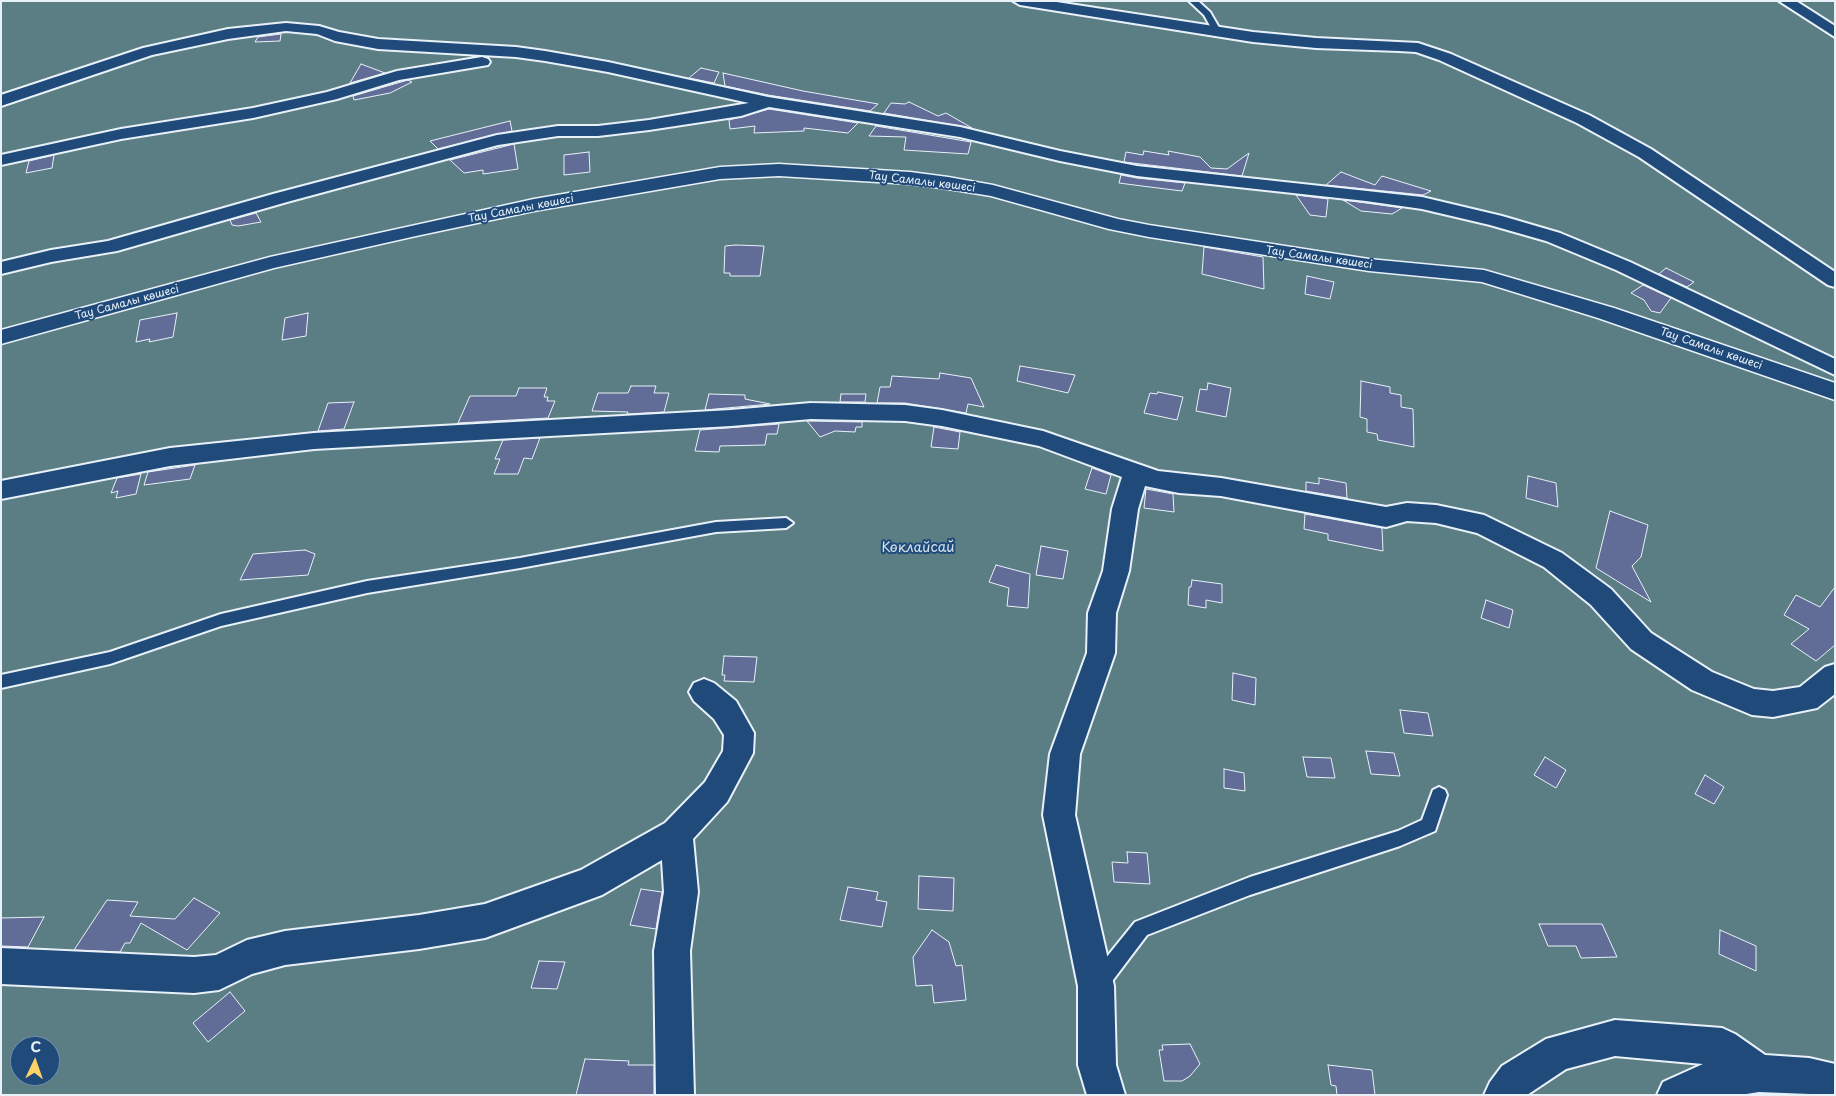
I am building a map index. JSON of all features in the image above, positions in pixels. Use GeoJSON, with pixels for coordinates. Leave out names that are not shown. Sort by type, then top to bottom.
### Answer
{"type":"FeatureCollection","features":[{"type":"Feature","properties":{"kind":"street"},"geometry":{"type":"LineString","coordinates":[[1020,1],[1295,41],[1418,48],[1445,57],[1574,115],[1645,153],[1725,205],[1835,281]]}},
{"type":"Feature","properties":{"kind":"street"},"geometry":{"type":"LineString","coordinates":[[1786,1],[1835,33]]}},
{"type":"Feature","properties":{"kind":"street"},"geometry":{"type":"LineString","coordinates":[[1,102],[148,51],[228,34],[286,27],[319,30],[335,36],[378,44],[532,54],[608,66],[768,102],[960,132],[1060,156],[1137,171],[1375,196],[1422,203],[1495,220],[1553,238],[1624,266],[1835,368]]}},
{"type":"Feature","properties":{"kind":"street"},"geometry":{"type":"LineString","coordinates":[[1,160],[121,134],[253,114],[331,96],[397,76],[429,69],[532,54]]}},
{"type":"Feature","properties":{"kind":"street"},"geometry":{"type":"LineString","coordinates":[[1,268],[42,258],[110,247],[212,220],[280,198],[497,140],[558,131],[598,131],[649,125],[741,110],[768,102]]}},
{"type":"Feature","properties":{"kind":"street","name":"Тау Самалы көшесі"},"geometry":{"type":"LineString","coordinates":[[1,338],[270,263],[416,230],[534,205],[663,182],[720,173],[779,170],[910,178],[948,183],[993,191],[1116,225],[1149,231],[1370,265],[1484,276],[1702,345],[1835,392]]}},
{"type":"Feature","properties":{"kind":"street"},"geometry":{"type":"LineString","coordinates":[[1,490],[170,457],[233,448],[383,436],[686,421],[844,410],[905,413],[942,418],[1043,439],[1154,480],[1221,487],[1386,516],[1406,512],[1436,514],[1484,525],[1553,560],[1601,597],[1641,641],[1702,681],[1752,702],[1773,704],[1807,699],[1835,676]]}},
{"type":"Feature","properties":{"kind":"street"},"geometry":{"type":"LineString","coordinates":[[1106,1095],[1096,1065],[1096,986],[1059,815],[1065,754],[1101,654],[1102,613],[1116,571],[1125,509],[1136,473]]}},
{"type":"Feature","properties":{"kind":"street"},"geometry":{"type":"LineString","coordinates":[[1,966],[194,975],[219,972],[247,958],[285,948],[419,932],[485,921],[590,883],[676,834],[716,792],[738,753],[739,733],[725,710],[704,692]]}},
{"type":"Feature","properties":{"kind":"street"},"geometry":{"type":"LineString","coordinates":[[675,1095],[672,951],[681,892],[676,834]]}},
{"type":"Feature","properties":{"kind":"street"},"geometry":{"type":"LineString","coordinates":[[1503,1095],[1515,1079],[1559,1052],[1615,1038],[1654,1040],[1722,1048],[1759,1074]]}},
{"type":"Feature","properties":{"kind":"street"},"geometry":{"type":"LineString","coordinates":[[1676,1095],[1707,1082],[1759,1074],[1809,1077],[1835,1083]]}},
{"type":"Feature","properties":{"kind":"lane"},"geometry":{"type":"LineString","coordinates":[[1193,1],[1207,14],[1217,31]]}},
{"type":"Feature","properties":{"kind":"lane"},"geometry":{"type":"LineString","coordinates":[[1,682],[110,658],[221,620],[367,587],[520,563],[716,527],[786,523]]}},
{"type":"Feature","properties":{"kind":"lane"},"geometry":{"type":"LineString","coordinates":[[1096,986],[1140,928],[1250,886],[1400,838],[1429,825],[1439,795]]}},
{"type":"Feature","properties":{"kind":"green space","name":"Көклайсай"},"geometry":{"type":"Polygon","coordinates":[[[1,1],[1835,1],[1835,1095],[1,1095],[1,1]]]}},
{"type":"Feature","properties":{"kind":"building"},"geometry":{"type":"Polygon","coordinates":[[[281,34],[280,41],[255,42],[258,37],[281,34]]]}},
{"type":"Feature","properties":{"kind":"building"},"geometry":{"type":"Polygon","coordinates":[[[361,64],[385,73],[350,83],[361,64]]]}},
{"type":"Feature","properties":{"kind":"building"},"geometry":{"type":"Polygon","coordinates":[[[701,68],[719,72],[714,83],[689,78],[701,68]]]}},
{"type":"Feature","properties":{"kind":"building"},"geometry":{"type":"Polygon","coordinates":[[[723,73],[803,91],[878,104],[870,111],[768,95],[725,86],[723,73]]]}},
{"type":"Feature","properties":{"kind":"building"},"geometry":{"type":"Polygon","coordinates":[[[408,80],[412,82],[390,93],[354,100],[353,96],[408,80]]]}},
{"type":"Feature","properties":{"kind":"building"},"geometry":{"type":"Polygon","coordinates":[[[909,102],[938,116],[946,113],[972,128],[884,113],[891,103],[905,104],[909,102]]]}},
{"type":"Feature","properties":{"kind":"building"},"geometry":{"type":"Polygon","coordinates":[[[769,109],[858,123],[848,133],[804,128],[804,131],[754,133],[755,126],[730,129],[729,120],[769,109]]]}},
{"type":"Feature","properties":{"kind":"building"},"geometry":{"type":"Polygon","coordinates":[[[510,121],[512,131],[438,149],[430,141],[510,121]]]}},
{"type":"Feature","properties":{"kind":"building"},"geometry":{"type":"Polygon","coordinates":[[[876,126],[971,142],[968,154],[904,150],[906,137],[869,136],[876,126]]]}},
{"type":"Feature","properties":{"kind":"building"},"geometry":{"type":"Polygon","coordinates":[[[514,144],[518,169],[483,174],[483,170],[464,173],[450,160],[514,144]]]}},
{"type":"Feature","properties":{"kind":"building"},"geometry":{"type":"Polygon","coordinates":[[[1144,151],[1169,155],[1168,151],[1200,157],[1211,168],[1227,169],[1249,153],[1242,176],[1124,162],[1126,152],[1143,155],[1144,151]]]}},
{"type":"Feature","properties":{"kind":"building"},"geometry":{"type":"Polygon","coordinates":[[[589,152],[590,172],[564,175],[564,155],[589,152]]]}},
{"type":"Feature","properties":{"kind":"building"},"geometry":{"type":"Polygon","coordinates":[[[54,155],[52,168],[26,173],[29,161],[54,155]]]}},
{"type":"Feature","properties":{"kind":"building"},"geometry":{"type":"Polygon","coordinates":[[[1341,172],[1375,185],[1382,176],[1431,191],[1423,195],[1326,185],[1341,172]]]}},
{"type":"Feature","properties":{"kind":"building"},"geometry":{"type":"Polygon","coordinates":[[[1121,175],[1185,183],[1182,191],[1142,186],[1119,183],[1121,175]]]}},
{"type":"Feature","properties":{"kind":"building"},"geometry":{"type":"Polygon","coordinates":[[[1296,195],[1328,199],[1326,217],[1310,215],[1296,195]]]}},
{"type":"Feature","properties":{"kind":"building"},"geometry":{"type":"Polygon","coordinates":[[[1343,200],[1402,208],[1392,214],[1361,211],[1343,200]]]}},
{"type":"Feature","properties":{"kind":"building"},"geometry":{"type":"Polygon","coordinates":[[[256,213],[261,222],[238,226],[232,225],[230,220],[256,213]]]}},
{"type":"Feature","properties":{"kind":"building"},"geometry":{"type":"Polygon","coordinates":[[[725,246],[764,246],[760,276],[730,276],[730,273],[724,273],[725,246]]]}},
{"type":"Feature","properties":{"kind":"building"},"geometry":{"type":"Polygon","coordinates":[[[1204,247],[1263,257],[1264,289],[1202,274],[1204,247]]]}},
{"type":"Feature","properties":{"kind":"building"},"geometry":{"type":"Polygon","coordinates":[[[1666,268],[1694,282],[1687,287],[1659,274],[1666,268]]]}},
{"type":"Feature","properties":{"kind":"building"},"geometry":{"type":"Polygon","coordinates":[[[1307,276],[1334,282],[1330,299],[1305,294],[1307,276]]]}},
{"type":"Feature","properties":{"kind":"building"},"geometry":{"type":"Polygon","coordinates":[[[1643,285],[1671,298],[1660,313],[1651,311],[1644,300],[1631,293],[1643,285]]]}},
{"type":"Feature","properties":{"kind":"building"},"geometry":{"type":"Polygon","coordinates":[[[177,313],[173,337],[149,342],[150,339],[136,342],[140,320],[177,313]]]}},
{"type":"Feature","properties":{"kind":"building"},"geometry":{"type":"Polygon","coordinates":[[[308,313],[306,336],[282,340],[285,318],[308,313]]]}},
{"type":"Feature","properties":{"kind":"building"},"geometry":{"type":"Polygon","coordinates":[[[1020,366],[1075,375],[1068,393],[1017,381],[1020,366]]]}},
{"type":"Feature","properties":{"kind":"building"},"geometry":{"type":"Polygon","coordinates":[[[940,373],[971,378],[984,407],[968,404],[966,413],[905,403],[877,403],[880,387],[890,387],[892,376],[939,379],[940,373]]]}},
{"type":"Feature","properties":{"kind":"building"},"geometry":{"type":"Polygon","coordinates":[[[1361,381],[1390,387],[1390,393],[1401,395],[1401,407],[1413,409],[1414,447],[1378,440],[1377,434],[1367,432],[1367,419],[1360,417],[1361,381]]]}},
{"type":"Feature","properties":{"kind":"building"},"geometry":{"type":"Polygon","coordinates":[[[1208,383],[1231,388],[1226,417],[1196,411],[1200,389],[1207,390],[1208,383]]]}},
{"type":"Feature","properties":{"kind":"building"},"geometry":{"type":"Polygon","coordinates":[[[631,386],[656,386],[654,393],[669,393],[664,412],[627,414],[628,412],[592,411],[598,393],[628,393],[631,386]]]}},
{"type":"Feature","properties":{"kind":"building"},"geometry":{"type":"Polygon","coordinates":[[[519,388],[547,388],[544,397],[548,397],[547,401],[555,401],[548,418],[458,423],[470,396],[516,396],[519,388]]]}},
{"type":"Feature","properties":{"kind":"building"},"geometry":{"type":"Polygon","coordinates":[[[1158,392],[1183,397],[1177,420],[1144,413],[1150,393],[1157,394],[1158,392]]]}},
{"type":"Feature","properties":{"kind":"building"},"geometry":{"type":"Polygon","coordinates":[[[709,394],[745,395],[745,399],[770,404],[705,410],[709,394]]]}},
{"type":"Feature","properties":{"kind":"building"},"geometry":{"type":"Polygon","coordinates":[[[841,394],[866,394],[865,402],[840,402],[841,394]]]}},
{"type":"Feature","properties":{"kind":"building"},"geometry":{"type":"Polygon","coordinates":[[[354,402],[344,429],[318,431],[328,403],[354,402]]]}},
{"type":"Feature","properties":{"kind":"building"},"geometry":{"type":"Polygon","coordinates":[[[807,421],[862,422],[862,427],[856,427],[855,432],[835,431],[820,437],[807,421]]]}},
{"type":"Feature","properties":{"kind":"building"},"geometry":{"type":"Polygon","coordinates":[[[779,424],[777,434],[767,434],[765,445],[720,446],[719,452],[695,451],[700,430],[779,424]]]}},
{"type":"Feature","properties":{"kind":"building"},"geometry":{"type":"Polygon","coordinates":[[[934,427],[960,432],[958,449],[931,447],[934,427]]]}},
{"type":"Feature","properties":{"kind":"building"},"geometry":{"type":"Polygon","coordinates":[[[540,438],[532,459],[524,458],[518,474],[494,474],[500,459],[495,459],[503,440],[540,438]]]}},
{"type":"Feature","properties":{"kind":"building"},"geometry":{"type":"Polygon","coordinates":[[[195,465],[190,479],[144,485],[148,472],[195,465]]]}},
{"type":"Feature","properties":{"kind":"building"},"geometry":{"type":"Polygon","coordinates":[[[1092,468],[1111,475],[1106,494],[1085,489],[1092,468]]]}},
{"type":"Feature","properties":{"kind":"building"},"geometry":{"type":"Polygon","coordinates":[[[141,474],[136,494],[116,498],[118,491],[111,493],[117,478],[141,474]]]}},
{"type":"Feature","properties":{"kind":"building"},"geometry":{"type":"Polygon","coordinates":[[[1528,476],[1556,483],[1558,507],[1526,498],[1528,476]]]}},
{"type":"Feature","properties":{"kind":"building"},"geometry":{"type":"Polygon","coordinates":[[[1319,478],[1346,483],[1347,498],[1306,491],[1306,482],[1319,484],[1319,478]]]}},
{"type":"Feature","properties":{"kind":"building"},"geometry":{"type":"Polygon","coordinates":[[[1146,489],[1173,494],[1174,512],[1144,508],[1146,489]]]}},
{"type":"Feature","properties":{"kind":"building"},"geometry":{"type":"Polygon","coordinates":[[[1610,511],[1648,525],[1641,557],[1632,566],[1651,602],[1596,568],[1610,511]]]}},
{"type":"Feature","properties":{"kind":"building"},"geometry":{"type":"Polygon","coordinates":[[[1305,514],[1382,528],[1383,551],[1328,540],[1328,534],[1304,529],[1305,514]]]}},
{"type":"Feature","properties":{"kind":"building"},"geometry":{"type":"Polygon","coordinates":[[[1041,546],[1068,551],[1063,579],[1036,575],[1041,546]]]}},
{"type":"Feature","properties":{"kind":"building"},"geometry":{"type":"Polygon","coordinates":[[[305,550],[315,554],[308,575],[240,580],[253,554],[305,550]]]}},
{"type":"Feature","properties":{"kind":"building"},"geometry":{"type":"Polygon","coordinates":[[[996,565],[1030,574],[1028,608],[1007,606],[1009,588],[989,582],[996,565]]]}},
{"type":"Feature","properties":{"kind":"building"},"geometry":{"type":"Polygon","coordinates":[[[1192,580],[1222,584],[1222,603],[1206,600],[1206,608],[1188,605],[1189,587],[1191,587],[1192,580]]]}},
{"type":"Feature","properties":{"kind":"building"},"geometry":{"type":"Polygon","coordinates":[[[1835,587],[1835,645],[1816,661],[1791,644],[1809,629],[1784,615],[1796,595],[1820,607],[1835,587]]]}},
{"type":"Feature","properties":{"kind":"building"},"geometry":{"type":"Polygon","coordinates":[[[1486,600],[1513,610],[1509,628],[1481,618],[1486,600]]]}},
{"type":"Feature","properties":{"kind":"building"},"geometry":{"type":"Polygon","coordinates":[[[724,656],[757,657],[754,682],[724,681],[725,675],[722,675],[724,656]]]}},
{"type":"Feature","properties":{"kind":"building"},"geometry":{"type":"Polygon","coordinates":[[[1233,673],[1256,678],[1255,705],[1232,700],[1233,673]]]}},
{"type":"Feature","properties":{"kind":"building"},"geometry":{"type":"Polygon","coordinates":[[[1400,710],[1428,713],[1433,736],[1404,733],[1400,710]]]}},
{"type":"Feature","properties":{"kind":"building"},"geometry":{"type":"Polygon","coordinates":[[[1366,751],[1394,753],[1400,776],[1371,774],[1366,751]]]}},
{"type":"Feature","properties":{"kind":"building"},"geometry":{"type":"Polygon","coordinates":[[[1303,757],[1331,758],[1335,778],[1307,777],[1303,757]]]}},
{"type":"Feature","properties":{"kind":"building"},"geometry":{"type":"Polygon","coordinates":[[[1545,757],[1566,770],[1556,788],[1534,775],[1545,757]]]}},
{"type":"Feature","properties":{"kind":"building"},"geometry":{"type":"Polygon","coordinates":[[[1224,769],[1244,773],[1245,791],[1224,788],[1224,769]]]}},
{"type":"Feature","properties":{"kind":"building"},"geometry":{"type":"Polygon","coordinates":[[[1705,775],[1724,787],[1714,804],[1695,794],[1705,775]]]}},
{"type":"Feature","properties":{"kind":"building"},"geometry":{"type":"Polygon","coordinates":[[[1127,852],[1147,853],[1150,884],[1114,882],[1112,862],[1128,863],[1127,852]]]}},
{"type":"Feature","properties":{"kind":"building"},"geometry":{"type":"Polygon","coordinates":[[[919,876],[954,878],[953,911],[918,909],[919,876]]]}},
{"type":"Feature","properties":{"kind":"building"},"geometry":{"type":"Polygon","coordinates":[[[848,887],[878,892],[876,900],[887,902],[882,927],[840,920],[848,887]]]}},
{"type":"Feature","properties":{"kind":"building"},"geometry":{"type":"Polygon","coordinates":[[[641,889],[662,892],[656,929],[630,925],[641,889]]]}},
{"type":"Feature","properties":{"kind":"building"},"geometry":{"type":"Polygon","coordinates":[[[194,898],[220,913],[187,950],[141,923],[130,943],[125,943],[120,952],[74,950],[107,900],[138,902],[130,916],[175,919],[194,898]]]}},
{"type":"Feature","properties":{"kind":"building"},"geometry":{"type":"Polygon","coordinates":[[[44,917],[28,947],[1,946],[1,918],[44,917]]]}},
{"type":"Feature","properties":{"kind":"building"},"geometry":{"type":"Polygon","coordinates":[[[1539,924],[1602,924],[1617,957],[1581,958],[1576,946],[1548,946],[1539,924]]]}},
{"type":"Feature","properties":{"kind":"building"},"geometry":{"type":"Polygon","coordinates":[[[932,930],[949,942],[956,966],[962,965],[966,1000],[934,1003],[932,985],[916,986],[913,957],[932,930]]]}},
{"type":"Feature","properties":{"kind":"building"},"geometry":{"type":"Polygon","coordinates":[[[1720,930],[1756,946],[1756,971],[1719,954],[1720,930]]]}},
{"type":"Feature","properties":{"kind":"building"},"geometry":{"type":"Polygon","coordinates":[[[539,961],[565,962],[557,989],[531,988],[539,961]]]}},
{"type":"Feature","properties":{"kind":"building"},"geometry":{"type":"Polygon","coordinates":[[[230,992],[245,1011],[208,1042],[193,1023],[230,992]]]}},
{"type":"Feature","properties":{"kind":"building"},"geometry":{"type":"Polygon","coordinates":[[[1190,1044],[1200,1064],[1190,1076],[1182,1081],[1164,1081],[1159,1050],[1163,1050],[1162,1045],[1190,1044]]]}},
{"type":"Feature","properties":{"kind":"building"},"geometry":{"type":"Polygon","coordinates":[[[585,1059],[629,1061],[628,1065],[654,1065],[654,1095],[576,1095],[585,1059]]]}},
{"type":"Feature","properties":{"kind":"building"},"geometry":{"type":"Polygon","coordinates":[[[1328,1065],[1372,1070],[1375,1095],[1337,1095],[1336,1086],[1331,1085],[1328,1065]]]}}]}
